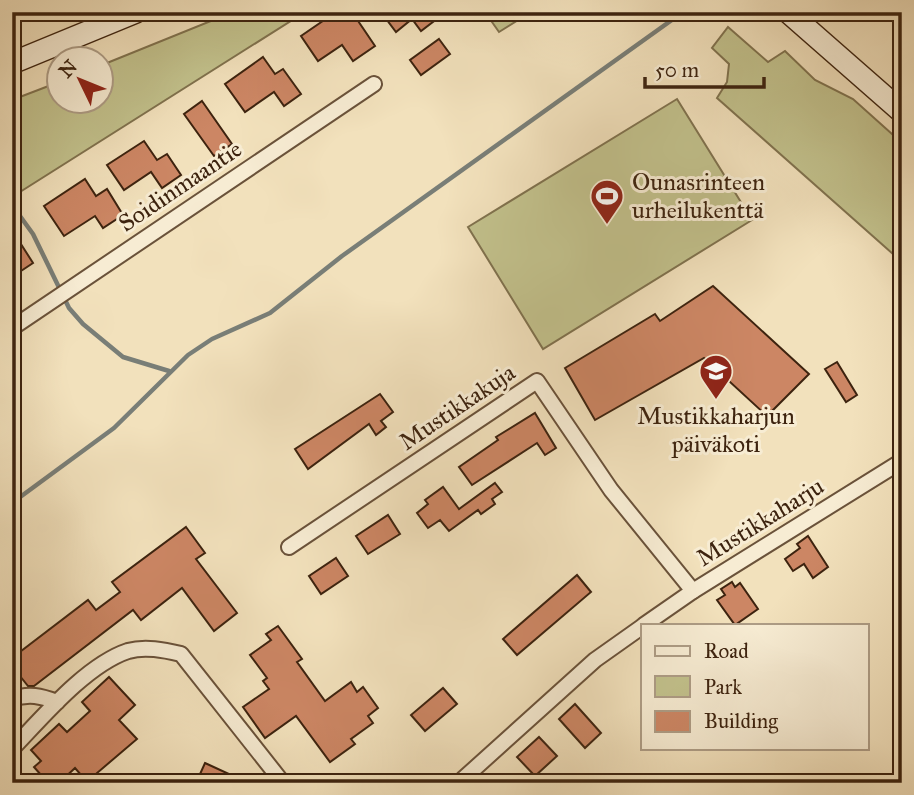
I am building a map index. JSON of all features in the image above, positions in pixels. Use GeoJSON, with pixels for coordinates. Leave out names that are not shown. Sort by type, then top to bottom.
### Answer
{"type":"FeatureCollection","features":[{"type":"Feature","properties":{"kind":"street"},"geometry":{"type":"LineString","coordinates":[[12,63],[136,12]]}},
{"type":"Feature","properties":{"kind":"street"},"geometry":{"type":"LineString","coordinates":[[788,12],[902,112]]}},
{"type":"Feature","properties":{"kind":"street","name":"Soidinmaantie"},"geometry":{"type":"LineString","coordinates":[[12,328],[374,84]]}},
{"type":"Feature","properties":{"kind":"street","name":"Mustikkakuja"},"geometry":{"type":"LineString","coordinates":[[289,547],[537,381],[611,490],[693,591]]}},
{"type":"Feature","properties":{"kind":"street","name":"Mustikkaharju"},"geometry":{"type":"LineString","coordinates":[[647,624],[693,591],[902,461]]}},
{"type":"Feature","properties":{"kind":"street","name":"Mustikkaharju"},"geometry":{"type":"LineString","coordinates":[[463,779],[595,660],[641,628]]}},
{"type":"Feature","properties":{"kind":"street"},"geometry":{"type":"LineString","coordinates":[[12,749],[57,702],[97,668],[127,651],[146,649],[181,654],[283,783]]}},
{"type":"Feature","properties":{"kind":"street"},"geometry":{"type":"LineString","coordinates":[[12,699],[23,695],[57,702]]}},
{"type":"Feature","properties":{"kind":"green space"},"geometry":{"type":"Polygon","coordinates":[[[233,12],[305,12],[12,197],[12,100],[46,87],[46,116],[116,116],[116,59],[233,12]]]}},
{"type":"Feature","properties":{"kind":"green space"},"geometry":{"type":"Polygon","coordinates":[[[485,12],[531,12],[499,32],[485,12]]]}},
{"type":"Feature","properties":{"kind":"green space"},"geometry":{"type":"Polygon","coordinates":[[[728,27],[768,62],[785,51],[815,80],[853,99],[902,143],[902,262],[717,98],[727,82],[729,64],[712,48],[728,27]]]}},
{"type":"Feature","properties":{"kind":"green space","name":"Ounasrinteen urheilukenttä"},"geometry":{"type":"Polygon","coordinates":[[[677,99],[752,220],[543,349],[468,227],[677,99]]]}},
{"type":"Feature","properties":{"kind":"building"},"geometry":{"type":"Polygon","coordinates":[[[336,12],[352,12],[375,46],[353,61],[342,45],[318,61],[301,36],[336,12]]]}},
{"type":"Feature","properties":{"kind":"building"},"geometry":{"type":"Polygon","coordinates":[[[381,12],[446,12],[421,31],[412,19],[396,32],[381,12]]]}},
{"type":"Feature","properties":{"kind":"building"},"geometry":{"type":"Polygon","coordinates":[[[439,39],[450,54],[421,75],[410,60],[439,39]]]}},
{"type":"Feature","properties":{"kind":"building"},"geometry":{"type":"Polygon","coordinates":[[[263,57],[275,74],[283,69],[301,94],[284,106],[274,92],[245,112],[225,84],[263,57]]]}},
{"type":"Feature","properties":{"kind":"building"},"geometry":{"type":"Polygon","coordinates":[[[202,101],[232,144],[214,156],[184,114],[202,101]]]}},
{"type":"Feature","properties":{"kind":"building"},"geometry":{"type":"Polygon","coordinates":[[[144,141],[157,160],[167,154],[181,175],[162,188],[151,172],[124,190],[107,165],[144,141]]]}},
{"type":"Feature","properties":{"kind":"building"},"geometry":{"type":"Polygon","coordinates":[[[85,179],[96,196],[107,189],[123,215],[103,228],[95,216],[64,236],[44,206],[85,179]]]}},
{"type":"Feature","properties":{"kind":"building"},"geometry":{"type":"Polygon","coordinates":[[[12,230],[33,263],[12,277],[12,230]]]}},
{"type":"Feature","properties":{"kind":"building"},"geometry":{"type":"Polygon","coordinates":[[[713,286],[809,374],[767,416],[704,358],[595,420],[565,368],[655,314],[660,321],[713,286]]]}},
{"type":"Feature","properties":{"kind":"building"},"geometry":{"type":"Polygon","coordinates":[[[837,362],[857,395],[846,402],[825,369],[837,362]]]}},
{"type":"Feature","properties":{"kind":"building"},"geometry":{"type":"Polygon","coordinates":[[[380,394],[393,412],[381,421],[386,427],[376,435],[369,424],[308,469],[295,449],[380,394]]]}},
{"type":"Feature","properties":{"kind":"building"},"geometry":{"type":"Polygon","coordinates":[[[535,413],[556,448],[545,455],[537,443],[472,485],[459,467],[498,440],[496,437],[535,413]]]}},
{"type":"Feature","properties":{"kind":"building"},"geometry":{"type":"Polygon","coordinates":[[[495,483],[502,492],[492,499],[495,504],[481,514],[478,510],[449,531],[440,520],[428,528],[417,513],[428,504],[425,500],[443,487],[459,509],[495,483]]]}},
{"type":"Feature","properties":{"kind":"building"},"geometry":{"type":"Polygon","coordinates":[[[388,515],[400,534],[368,554],[356,536],[388,515]]]}},
{"type":"Feature","properties":{"kind":"building"},"geometry":{"type":"Polygon","coordinates":[[[186,527],[205,553],[196,559],[237,613],[214,631],[182,588],[141,620],[133,610],[34,686],[28,686],[12,666],[12,658],[88,600],[96,610],[120,592],[112,582],[186,527]]]}},
{"type":"Feature","properties":{"kind":"building"},"geometry":{"type":"Polygon","coordinates":[[[808,536],[828,567],[813,578],[804,564],[793,571],[785,559],[800,548],[797,544],[808,536]]]}},
{"type":"Feature","properties":{"kind":"building"},"geometry":{"type":"Polygon","coordinates":[[[336,558],[348,576],[321,594],[309,576],[336,558]]]}},
{"type":"Feature","properties":{"kind":"building"},"geometry":{"type":"Polygon","coordinates":[[[577,575],[591,592],[517,655],[503,639],[577,575]]]}},
{"type":"Feature","properties":{"kind":"building"},"geometry":{"type":"Polygon","coordinates":[[[732,582],[735,587],[740,583],[758,609],[734,624],[717,600],[725,595],[721,589],[732,582]]]}},
{"type":"Feature","properties":{"kind":"building"},"geometry":{"type":"Polygon","coordinates":[[[278,626],[302,659],[297,662],[325,701],[351,682],[357,692],[363,687],[378,708],[368,716],[373,723],[351,739],[355,744],[330,762],[296,716],[265,738],[243,707],[269,689],[263,681],[267,678],[250,655],[271,640],[266,634],[278,626]]]}},
{"type":"Feature","properties":{"kind":"building"},"geometry":{"type":"Polygon","coordinates":[[[109,677],[135,705],[119,720],[137,739],[97,773],[106,783],[88,783],[75,768],[59,783],[48,783],[34,767],[41,761],[31,750],[59,724],[67,732],[90,711],[82,702],[109,677]]]}},
{"type":"Feature","properties":{"kind":"building"},"geometry":{"type":"Polygon","coordinates":[[[443,688],[457,704],[425,731],[411,715],[443,688]]]}},
{"type":"Feature","properties":{"kind":"building"},"geometry":{"type":"Polygon","coordinates":[[[575,704],[601,733],[585,748],[559,719],[575,704]]]}},
{"type":"Feature","properties":{"kind":"building"},"geometry":{"type":"Polygon","coordinates":[[[539,737],[557,756],[535,776],[517,757],[539,737]]]}},
{"type":"Feature","properties":{"kind":"building"},"geometry":{"type":"Polygon","coordinates":[[[205,763],[229,774],[225,783],[196,783],[205,763]]]}},
{"type":"Feature","properties":{"kind":"waterway"},"geometry":{"type":"LineString","coordinates":[[12,503],[114,428],[188,355],[212,339],[270,313],[342,256],[683,12]]}},
{"type":"Feature","properties":{"kind":"waterway"},"geometry":{"type":"LineString","coordinates":[[12,205],[33,234],[69,308],[83,324],[123,357],[169,371]]}},
{"type":"Feature","properties":{"kind":"place","name":"Ounasrinteen urheilukenttä"},"geometry":{"type":"Point","coordinates":[607,226]}},
{"type":"Feature","properties":{"kind":"place","name":"Mustikkaharjun päiväkoti"},"geometry":{"type":"Point","coordinates":[716,401]}}]}
